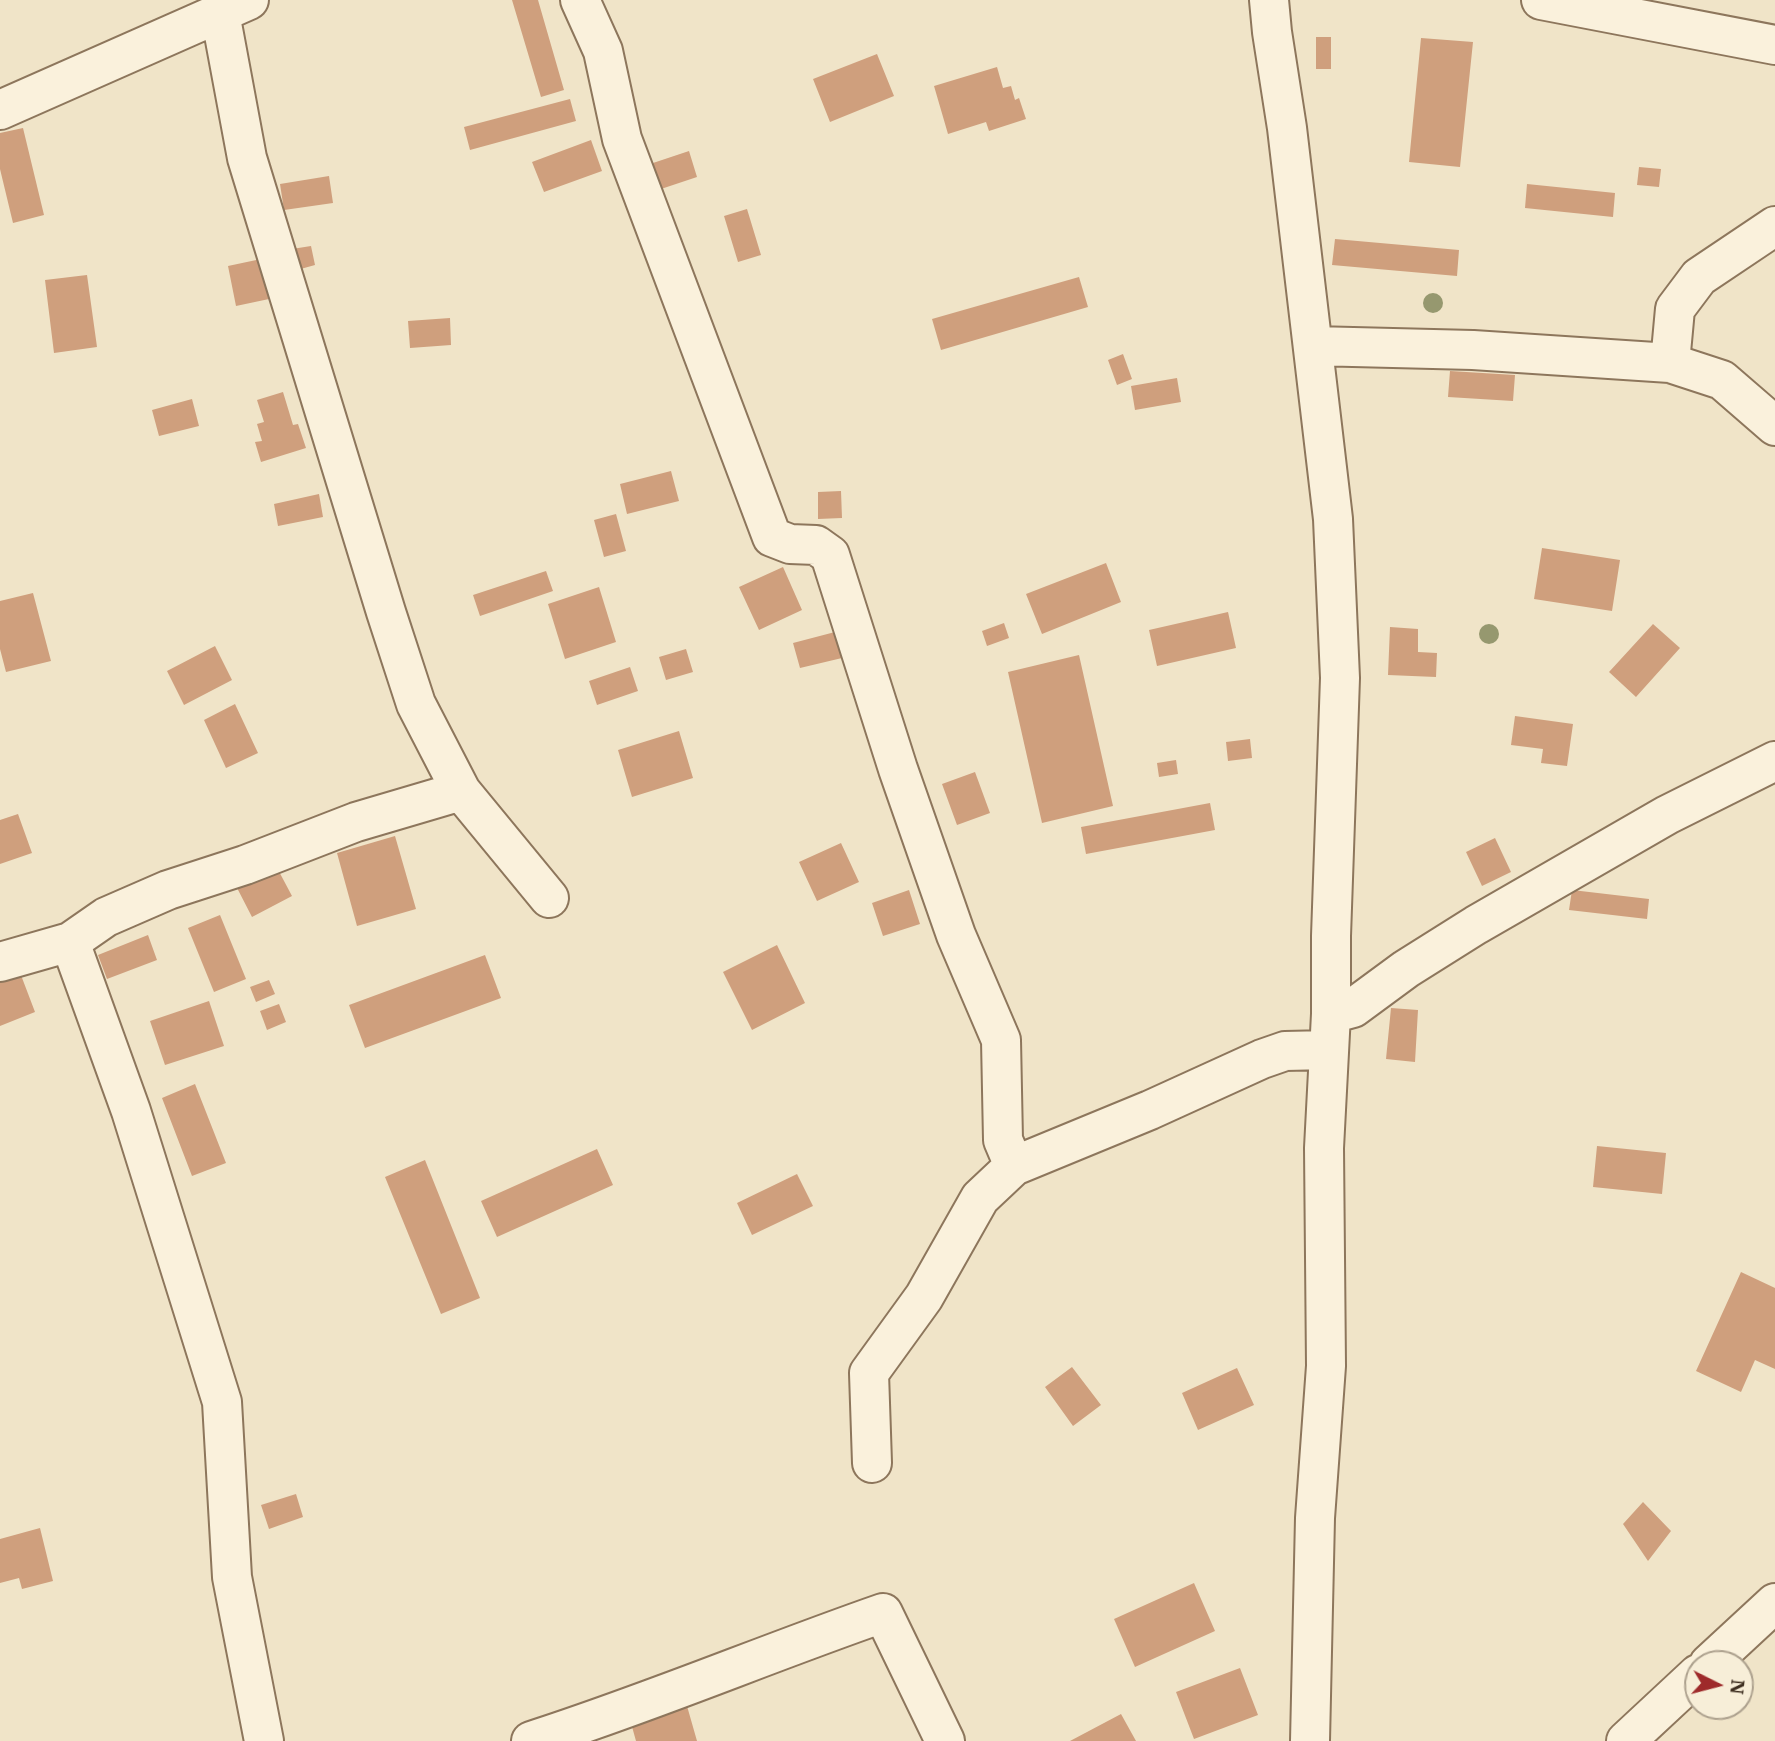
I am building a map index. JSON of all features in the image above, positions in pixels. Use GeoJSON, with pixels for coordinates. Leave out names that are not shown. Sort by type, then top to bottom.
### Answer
{"type":"FeatureCollection","features":[{"type":"Feature","properties":{"kind":"street"},"geometry":{"type":"LineString","coordinates":[[580,0],[603,51],[622,139],[772,537],[789,544],[816,544],[830,555],[898,769],[956,935],[1001,1040],[1003,1140],[1014,1166]]}},
{"type":"Feature","properties":{"kind":"street"},"geometry":{"type":"LineString","coordinates":[[1269,0],[1287,128],[1333,519],[1340,678],[1324,1148],[1326,1366],[1315,1518],[1310,1741]]}},
{"type":"Feature","properties":{"kind":"street"},"geometry":{"type":"LineString","coordinates":[[1541,0],[1775,45]]}},
{"type":"Feature","properties":{"kind":"street"},"geometry":{"type":"LineString","coordinates":[[0,110],[235,6],[247,158],[416,704],[461,791],[549,898]]}},
{"type":"Feature","properties":{"kind":"street"},"geometry":{"type":"LineString","coordinates":[[1670,363],[1675,309],[1699,277],[1775,226]]}},
{"type":"Feature","properties":{"kind":"street"},"geometry":{"type":"LineString","coordinates":[[1313,346],[1473,350],[1670,363],[1722,380],[1775,426]]}},
{"type":"Feature","properties":{"kind":"street"},"geometry":{"type":"LineString","coordinates":[[872,1462],[869,1373],[924,1297],[980,1198],[1014,1166],[1330,1032],[1353,1008],[1406,969],[1476,925],[1655,822],[1775,761]]}},
{"type":"Feature","properties":{"kind":"street"},"geometry":{"type":"LineString","coordinates":[[0,962],[70,942],[106,917],[168,890],[244,865],[356,822],[461,791]]}},
{"type":"Feature","properties":{"kind":"street"},"geometry":{"type":"LineString","coordinates":[[70,942],[131,1111],[222,1402],[232,1577],[264,1741]]}},
{"type":"Feature","properties":{"kind":"street"},"geometry":{"type":"LineString","coordinates":[[1724,1650],[1775,1602]]}},
{"type":"Feature","properties":{"kind":"street"},"geometry":{"type":"LineString","coordinates":[[531,1741],[604,1730],[808,1639],[883,1613],[945,1741]]}},
{"type":"Feature","properties":{"kind":"street"},"geometry":{"type":"LineString","coordinates":[[1626,1741],[1684,1687]]}},
{"type":"Feature","properties":{"kind":"building"},"geometry":{"type":"Polygon","coordinates":[[[512,0],[538,0],[564,90],[541,97],[512,0]]]}},
{"type":"Feature","properties":{"kind":"building"},"geometry":{"type":"Polygon","coordinates":[[[1316,37],[1331,37],[1331,69],[1316,69],[1316,37]]]}},
{"type":"Feature","properties":{"kind":"building"},"geometry":{"type":"Polygon","coordinates":[[[1421,38],[1473,42],[1460,167],[1409,162],[1421,38]]]}},
{"type":"Feature","properties":{"kind":"building"},"geometry":{"type":"Polygon","coordinates":[[[877,54],[894,96],[830,122],[813,79],[877,54]]]}},
{"type":"Feature","properties":{"kind":"building"},"geometry":{"type":"Polygon","coordinates":[[[997,67],[1003,88],[1011,86],[1015,100],[1019,98],[1026,119],[989,131],[986,122],[948,134],[934,86],[997,67]]]}},
{"type":"Feature","properties":{"kind":"building"},"geometry":{"type":"Polygon","coordinates":[[[570,99],[576,121],[470,150],[464,127],[570,99]]]}},
{"type":"Feature","properties":{"kind":"building"},"geometry":{"type":"Polygon","coordinates":[[[23,128],[44,215],[13,223],[0,169],[0,133],[23,128]]]}},
{"type":"Feature","properties":{"kind":"building"},"geometry":{"type":"Polygon","coordinates":[[[591,140],[602,171],[544,192],[532,162],[591,140]]]}},
{"type":"Feature","properties":{"kind":"building"},"geometry":{"type":"Polygon","coordinates":[[[689,151],[697,177],[661,189],[653,163],[689,151]]]}},
{"type":"Feature","properties":{"kind":"building"},"geometry":{"type":"Polygon","coordinates":[[[1639,167],[1661,169],[1659,187],[1637,185],[1639,167]]]}},
{"type":"Feature","properties":{"kind":"building"},"geometry":{"type":"Polygon","coordinates":[[[329,176],[333,203],[284,210],[280,184],[329,176]]]}},
{"type":"Feature","properties":{"kind":"building"},"geometry":{"type":"Polygon","coordinates":[[[1527,184],[1615,193],[1613,217],[1525,208],[1527,184]]]}},
{"type":"Feature","properties":{"kind":"building"},"geometry":{"type":"Polygon","coordinates":[[[747,209],[761,255],[738,262],[724,216],[747,209]]]}},
{"type":"Feature","properties":{"kind":"building"},"geometry":{"type":"Polygon","coordinates":[[[1335,239],[1459,250],[1457,276],[1332,265],[1335,239]]]}},
{"type":"Feature","properties":{"kind":"building"},"geometry":{"type":"Polygon","coordinates":[[[311,246],[315,265],[297,270],[292,249],[311,246]]]}},
{"type":"Feature","properties":{"kind":"building"},"geometry":{"type":"Polygon","coordinates":[[[261,259],[269,299],[236,306],[228,266],[261,259]]]}},
{"type":"Feature","properties":{"kind":"building"},"geometry":{"type":"Polygon","coordinates":[[[87,275],[97,347],[54,353],[45,280],[87,275]]]}},
{"type":"Feature","properties":{"kind":"building"},"geometry":{"type":"Polygon","coordinates":[[[1079,277],[1088,307],[941,350],[932,319],[1079,277]]]}},
{"type":"Feature","properties":{"kind":"building"},"geometry":{"type":"Polygon","coordinates":[[[450,318],[451,345],[410,348],[408,321],[450,318]]]}},
{"type":"Feature","properties":{"kind":"building"},"geometry":{"type":"Polygon","coordinates":[[[1123,354],[1132,379],[1117,385],[1108,360],[1123,354]]]}},
{"type":"Feature","properties":{"kind":"building"},"geometry":{"type":"Polygon","coordinates":[[[1450,371],[1515,375],[1513,401],[1448,397],[1450,371]]]}},
{"type":"Feature","properties":{"kind":"building"},"geometry":{"type":"Polygon","coordinates":[[[1177,378],[1181,402],[1135,410],[1131,386],[1177,378]]]}},
{"type":"Feature","properties":{"kind":"building"},"geometry":{"type":"Polygon","coordinates":[[[283,392],[293,425],[298,424],[306,448],[261,462],[255,442],[262,441],[257,424],[264,422],[257,400],[283,392]]]}},
{"type":"Feature","properties":{"kind":"building"},"geometry":{"type":"Polygon","coordinates":[[[192,399],[199,426],[159,436],[152,410],[192,399]]]}},
{"type":"Feature","properties":{"kind":"building"},"geometry":{"type":"Polygon","coordinates":[[[671,471],[679,501],[627,514],[620,484],[671,471]]]}},
{"type":"Feature","properties":{"kind":"building"},"geometry":{"type":"Polygon","coordinates":[[[841,491],[842,518],[818,519],[818,492],[841,491]]]}},
{"type":"Feature","properties":{"kind":"building"},"geometry":{"type":"Polygon","coordinates":[[[319,494],[323,517],[278,526],[274,504],[319,494]]]}},
{"type":"Feature","properties":{"kind":"building"},"geometry":{"type":"Polygon","coordinates":[[[616,514],[626,551],[604,557],[594,520],[616,514]]]}},
{"type":"Feature","properties":{"kind":"building"},"geometry":{"type":"Polygon","coordinates":[[[1542,548],[1620,560],[1612,611],[1534,599],[1542,548]]]}},
{"type":"Feature","properties":{"kind":"building"},"geometry":{"type":"Polygon","coordinates":[[[1106,563],[1121,602],[1042,634],[1026,594],[1106,563]]]}},
{"type":"Feature","properties":{"kind":"building"},"geometry":{"type":"Polygon","coordinates":[[[783,567],[802,610],[759,630],[739,587],[783,567]]]}},
{"type":"Feature","properties":{"kind":"building"},"geometry":{"type":"Polygon","coordinates":[[[546,571],[553,591],[480,616],[473,595],[546,571]]]}},
{"type":"Feature","properties":{"kind":"building"},"geometry":{"type":"Polygon","coordinates":[[[599,587],[616,642],[565,659],[548,604],[599,587]]]}},
{"type":"Feature","properties":{"kind":"building"},"geometry":{"type":"Polygon","coordinates":[[[33,593],[51,661],[6,672],[0,649],[0,601],[33,593]]]}},
{"type":"Feature","properties":{"kind":"building"},"geometry":{"type":"Polygon","coordinates":[[[1228,612],[1236,648],[1157,666],[1149,630],[1228,612]]]}},
{"type":"Feature","properties":{"kind":"building"},"geometry":{"type":"Polygon","coordinates":[[[1004,623],[1009,638],[987,646],[982,631],[1004,623]]]}},
{"type":"Feature","properties":{"kind":"building"},"geometry":{"type":"Polygon","coordinates":[[[1653,624],[1680,648],[1636,697],[1609,672],[1653,624]]]}},
{"type":"Feature","properties":{"kind":"building"},"geometry":{"type":"Polygon","coordinates":[[[1390,627],[1418,629],[1418,652],[1437,653],[1436,677],[1388,675],[1390,627]]]}},
{"type":"Feature","properties":{"kind":"building"},"geometry":{"type":"Polygon","coordinates":[[[835,632],[842,658],[800,668],[793,643],[835,632]]]}},
{"type":"Feature","properties":{"kind":"building"},"geometry":{"type":"Polygon","coordinates":[[[215,646],[232,680],[184,705],[167,671],[215,646]]]}},
{"type":"Feature","properties":{"kind":"building"},"geometry":{"type":"Polygon","coordinates":[[[686,649],[693,672],[666,680],[659,657],[686,649]]]}},
{"type":"Feature","properties":{"kind":"building"},"geometry":{"type":"Polygon","coordinates":[[[1079,655],[1113,806],[1042,823],[1008,672],[1079,655]]]}},
{"type":"Feature","properties":{"kind":"building"},"geometry":{"type":"Polygon","coordinates":[[[630,667],[638,691],[597,705],[589,681],[630,667]]]}},
{"type":"Feature","properties":{"kind":"building"},"geometry":{"type":"Polygon","coordinates":[[[235,704],[258,753],[226,768],[204,720],[235,704]]]}},
{"type":"Feature","properties":{"kind":"building"},"geometry":{"type":"Polygon","coordinates":[[[1515,716],[1573,724],[1567,766],[1541,763],[1543,749],[1511,745],[1515,716]]]}},
{"type":"Feature","properties":{"kind":"building"},"geometry":{"type":"Polygon","coordinates":[[[679,731],[693,778],[632,797],[618,750],[679,731]]]}},
{"type":"Feature","properties":{"kind":"building"},"geometry":{"type":"Polygon","coordinates":[[[1250,739],[1252,758],[1228,761],[1226,742],[1250,739]]]}},
{"type":"Feature","properties":{"kind":"building"},"geometry":{"type":"Polygon","coordinates":[[[1176,760],[1178,774],[1159,777],[1157,763],[1176,760]]]}},
{"type":"Feature","properties":{"kind":"building"},"geometry":{"type":"Polygon","coordinates":[[[975,772],[990,813],[957,825],[942,784],[975,772]]]}},
{"type":"Feature","properties":{"kind":"building"},"geometry":{"type":"Polygon","coordinates":[[[1210,803],[1215,830],[1086,854],[1081,827],[1210,803]]]}},
{"type":"Feature","properties":{"kind":"building"},"geometry":{"type":"Polygon","coordinates":[[[18,814],[32,853],[0,864],[0,820],[18,814]]]}},
{"type":"Feature","properties":{"kind":"building"},"geometry":{"type":"Polygon","coordinates":[[[395,836],[416,909],[357,926],[337,853],[395,836]]]}},
{"type":"Feature","properties":{"kind":"building"},"geometry":{"type":"Polygon","coordinates":[[[1495,838],[1511,872],[1482,886],[1466,852],[1495,838]]]}},
{"type":"Feature","properties":{"kind":"building"},"geometry":{"type":"Polygon","coordinates":[[[841,843],[859,882],[817,901],[799,862],[841,843]]]}},
{"type":"Feature","properties":{"kind":"building"},"geometry":{"type":"Polygon","coordinates":[[[275,864],[292,896],[252,917],[235,884],[275,864]]]}},
{"type":"Feature","properties":{"kind":"building"},"geometry":{"type":"Polygon","coordinates":[[[909,890],[920,924],[883,936],[872,903],[909,890]]]}},
{"type":"Feature","properties":{"kind":"building"},"geometry":{"type":"Polygon","coordinates":[[[1572,890],[1649,899],[1647,919],[1569,910],[1572,890]]]}},
{"type":"Feature","properties":{"kind":"building"},"geometry":{"type":"Polygon","coordinates":[[[220,915],[246,979],[214,992],[188,928],[220,915]]]}},
{"type":"Feature","properties":{"kind":"building"},"geometry":{"type":"Polygon","coordinates":[[[148,935],[157,960],[107,979],[98,955],[148,935]]]}},
{"type":"Feature","properties":{"kind":"building"},"geometry":{"type":"Polygon","coordinates":[[[777,945],[805,1003],[752,1030],[723,972],[777,945]]]}},
{"type":"Feature","properties":{"kind":"building"},"geometry":{"type":"Polygon","coordinates":[[[485,955],[501,998],[365,1048],[349,1005],[485,955]]]}},
{"type":"Feature","properties":{"kind":"building"},"geometry":{"type":"Polygon","coordinates":[[[16,962],[35,1012],[0,1026],[0,968],[16,962]]]}},
{"type":"Feature","properties":{"kind":"building"},"geometry":{"type":"Polygon","coordinates":[[[269,980],[275,994],[256,1002],[250,987],[269,980]]]}},
{"type":"Feature","properties":{"kind":"building"},"geometry":{"type":"Polygon","coordinates":[[[209,1001],[224,1046],[165,1065],[150,1021],[209,1001]]]}},
{"type":"Feature","properties":{"kind":"building"},"geometry":{"type":"Polygon","coordinates":[[[279,1004],[286,1022],[267,1030],[260,1011],[279,1004]]]}},
{"type":"Feature","properties":{"kind":"building"},"geometry":{"type":"Polygon","coordinates":[[[1391,1008],[1418,1010],[1415,1062],[1386,1059],[1391,1008]]]}},
{"type":"Feature","properties":{"kind":"building"},"geometry":{"type":"Polygon","coordinates":[[[195,1084],[226,1163],[192,1176],[162,1098],[195,1084]]]}},
{"type":"Feature","properties":{"kind":"building"},"geometry":{"type":"Polygon","coordinates":[[[1597,1146],[1666,1153],[1662,1194],[1593,1187],[1597,1146]]]}},
{"type":"Feature","properties":{"kind":"building"},"geometry":{"type":"Polygon","coordinates":[[[597,1149],[613,1185],[497,1237],[481,1201],[597,1149]]]}},
{"type":"Feature","properties":{"kind":"building"},"geometry":{"type":"Polygon","coordinates":[[[425,1160],[480,1298],[441,1314],[385,1177],[425,1160]]]}},
{"type":"Feature","properties":{"kind":"building"},"geometry":{"type":"Polygon","coordinates":[[[797,1174],[813,1206],[752,1235],[737,1203],[797,1174]]]}},
{"type":"Feature","properties":{"kind":"building"},"geometry":{"type":"Polygon","coordinates":[[[1741,1272],[1775,1288],[1775,1369],[1755,1360],[1741,1392],[1696,1371],[1741,1272]]]}},
{"type":"Feature","properties":{"kind":"building"},"geometry":{"type":"Polygon","coordinates":[[[1072,1367],[1101,1405],[1073,1426],[1045,1387],[1072,1367]]]}},
{"type":"Feature","properties":{"kind":"building"},"geometry":{"type":"Polygon","coordinates":[[[1237,1368],[1254,1405],[1198,1430],[1182,1393],[1237,1368]]]}},
{"type":"Feature","properties":{"kind":"building"},"geometry":{"type":"Polygon","coordinates":[[[296,1494],[303,1517],[269,1529],[261,1505],[296,1494]]]}},
{"type":"Feature","properties":{"kind":"building"},"geometry":{"type":"Polygon","coordinates":[[[1643,1502],[1671,1531],[1648,1561],[1623,1524],[1643,1502]]]}},
{"type":"Feature","properties":{"kind":"building"},"geometry":{"type":"Polygon","coordinates":[[[40,1528],[53,1581],[22,1589],[19,1578],[0,1583],[0,1539],[40,1528]]]}},
{"type":"Feature","properties":{"kind":"building"},"geometry":{"type":"Polygon","coordinates":[[[1194,1583],[1215,1631],[1135,1667],[1114,1619],[1194,1583]]]}},
{"type":"Feature","properties":{"kind":"building"},"geometry":{"type":"Polygon","coordinates":[[[1240,1668],[1258,1715],[1194,1739],[1176,1692],[1240,1668]]]}},
{"type":"Feature","properties":{"kind":"building"},"geometry":{"type":"Polygon","coordinates":[[[687,1706],[697,1741],[636,1741],[631,1723],[687,1706]]]}},
{"type":"Feature","properties":{"kind":"building"},"geometry":{"type":"Polygon","coordinates":[[[1121,1714],[1136,1741],[1070,1741],[1121,1714]]]}}]}
